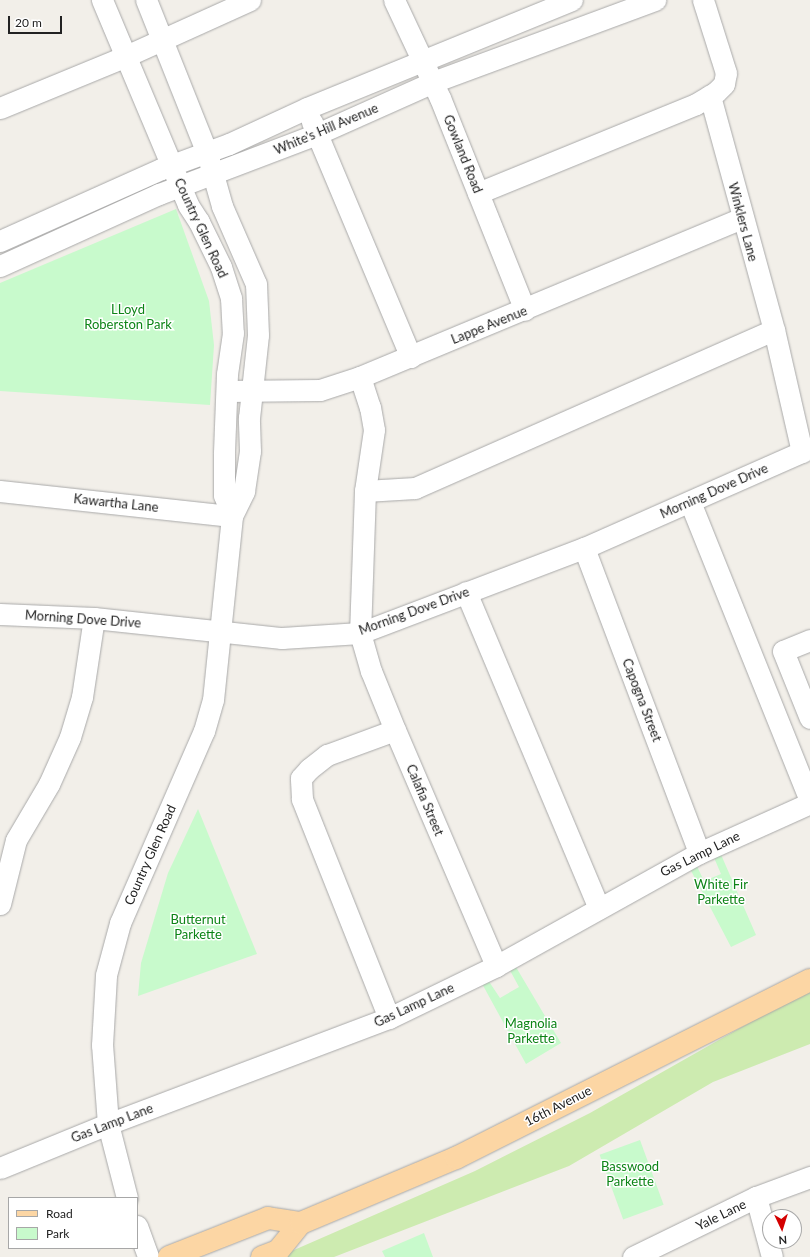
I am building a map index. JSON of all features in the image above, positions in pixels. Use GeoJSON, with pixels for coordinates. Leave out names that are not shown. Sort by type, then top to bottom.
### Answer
{"type":"FeatureCollection","features":[{"type":"Feature","properties":{"kind":"main road","name":"16th Avenue"},"geometry":{"type":"LineString","coordinates":[[262,1257],[278,1250],[301,1223],[456,1158],[810,980]]}},
{"type":"Feature","properties":{"kind":"main road"},"geometry":{"type":"LineString","coordinates":[[169,1257],[268,1218],[301,1223]]}},
{"type":"Feature","properties":{"kind":"street","name":"Country Glen Road"},"geometry":{"type":"LineString","coordinates":[[102,0],[188,205],[199,222],[221,267],[231,298],[233,333],[226,374],[228,390],[224,495],[232,516]]}},
{"type":"Feature","properties":{"kind":"street","name":"Country Glen Road"},"geometry":{"type":"LineString","coordinates":[[127,1197],[108,1124],[102,1045],[106,975],[120,923],[204,731],[213,700],[232,516],[244,491],[258,335],[256,284],[222,206],[212,176],[207,153],[163,38],[146,0]]}},
{"type":"Feature","properties":{"kind":"street"},"geometry":{"type":"LineString","coordinates":[[0,108],[126,56],[250,0]]}},
{"type":"Feature","properties":{"kind":"street","name":"Gowland Road"},"geometry":{"type":"LineString","coordinates":[[394,0],[421,60],[433,82],[525,310]]}},
{"type":"Feature","properties":{"kind":"street","name":"White's Hill Avenue"},"geometry":{"type":"LineString","coordinates":[[0,241],[161,169],[207,153],[307,108],[421,60],[572,0]]}},
{"type":"Feature","properties":{"kind":"street","name":"White's Hill Avenue"},"geometry":{"type":"LineString","coordinates":[[0,266],[159,194],[181,188],[317,134],[433,82],[655,0]]}},
{"type":"Feature","properties":{"kind":"street"},"geometry":{"type":"LineString","coordinates":[[478,193],[710,96],[724,84],[726,73],[703,0]]}},
{"type":"Feature","properties":{"kind":"street","name":"Winklers Lane"},"geometry":{"type":"LineString","coordinates":[[710,96],[742,218],[774,330],[802,452]]}},
{"type":"Feature","properties":{"kind":"street"},"geometry":{"type":"LineString","coordinates":[[307,108],[411,357]]}},
{"type":"Feature","properties":{"kind":"street","name":"Lappe Avenue"},"geometry":{"type":"LineString","coordinates":[[228,390],[320,390],[360,377],[525,310],[742,218]]}},
{"type":"Feature","properties":{"kind":"street"},"geometry":{"type":"LineString","coordinates":[[365,491],[415,488],[774,330]]}},
{"type":"Feature","properties":{"kind":"street","name":"Calafia Street"},"geometry":{"type":"LineString","coordinates":[[360,377],[370,407],[374,430],[365,491],[360,633],[371,671],[395,730],[496,966]]}},
{"type":"Feature","properties":{"kind":"street","name":"Morning Dove Drive"},"geometry":{"type":"LineString","coordinates":[[0,614],[94,618],[221,630],[282,638],[360,633],[584,548],[802,452]]}},
{"type":"Feature","properties":{"kind":"street","name":"Kawartha Lane"},"geometry":{"type":"LineString","coordinates":[[0,491],[232,516]]}},
{"type":"Feature","properties":{"kind":"street","name":"Gas Lamp Lane"},"geometry":{"type":"LineString","coordinates":[[0,1168],[108,1124],[389,1018],[496,966],[699,853],[810,802],[690,502]]}},
{"type":"Feature","properties":{"kind":"street","name":"Capogna Street"},"geometry":{"type":"LineString","coordinates":[[584,548],[699,853]]}},
{"type":"Feature","properties":{"kind":"street"},"geometry":{"type":"LineString","coordinates":[[466,592],[599,908]]}},
{"type":"Feature","properties":{"kind":"street"},"geometry":{"type":"LineString","coordinates":[[0,904],[16,840],[49,784],[70,737],[82,697],[94,618]]}},
{"type":"Feature","properties":{"kind":"street"},"geometry":{"type":"LineString","coordinates":[[810,640],[783,651],[810,718]]}},
{"type":"Feature","properties":{"kind":"street"},"geometry":{"type":"LineString","coordinates":[[389,1018],[302,799],[301,778],[327,755],[395,730]]}},
{"type":"Feature","properties":{"kind":"street","name":"Yale Lane"},"geometry":{"type":"LineString","coordinates":[[646,1255],[756,1197],[810,1177]]}},
{"type":"Feature","properties":{"kind":"street"},"geometry":{"type":"LineString","coordinates":[[756,1197],[772,1257]]}},
{"type":"Feature","properties":{"kind":"street"},"geometry":{"type":"LineString","coordinates":[[138,1229],[148,1257]]}},
{"type":"Feature","properties":{"kind":"green space","name":"LLoyd Roberston Park"},"geometry":{"type":"Polygon","coordinates":[[[176,209],[209,301],[214,345],[210,405],[0,391],[0,283],[176,209]]]}},
{"type":"Feature","properties":{"kind":"green space","name":"Butternut Parkette"},"geometry":{"type":"Polygon","coordinates":[[[198,809],[257,954],[138,996],[141,963],[168,873],[198,809]]]}},
{"type":"Feature","properties":{"kind":"green space","name":"White Fir Parkette"},"geometry":{"type":"Polygon","coordinates":[[[719,850],[756,935],[731,947],[687,863],[694,860],[704,881],[721,874],[712,853],[719,850]]]}},
{"type":"Feature","properties":{"kind":"green space","name":"Magnolia Parkette"},"geometry":{"type":"Polygon","coordinates":[[[513,962],[561,1043],[526,1064],[480,980],[486,977],[500,998],[519,987],[507,965],[513,962]]]}},
{"type":"Feature","properties":{"kind":"green space"},"geometry":{"type":"Polygon","coordinates":[[[810,991],[810,1044],[713,1082],[569,1166],[334,1257],[278,1257],[475,1171],[590,1113],[800,994],[810,991]]]}},
{"type":"Feature","properties":{"kind":"green space","name":"Basswood Parkette"},"geometry":{"type":"Polygon","coordinates":[[[640,1140],[664,1205],[623,1220],[600,1155],[640,1140]]]}},
{"type":"Feature","properties":{"kind":"green space"},"geometry":{"type":"Polygon","coordinates":[[[424,1233],[433,1257],[385,1257],[382,1251],[424,1233]]]}}]}
